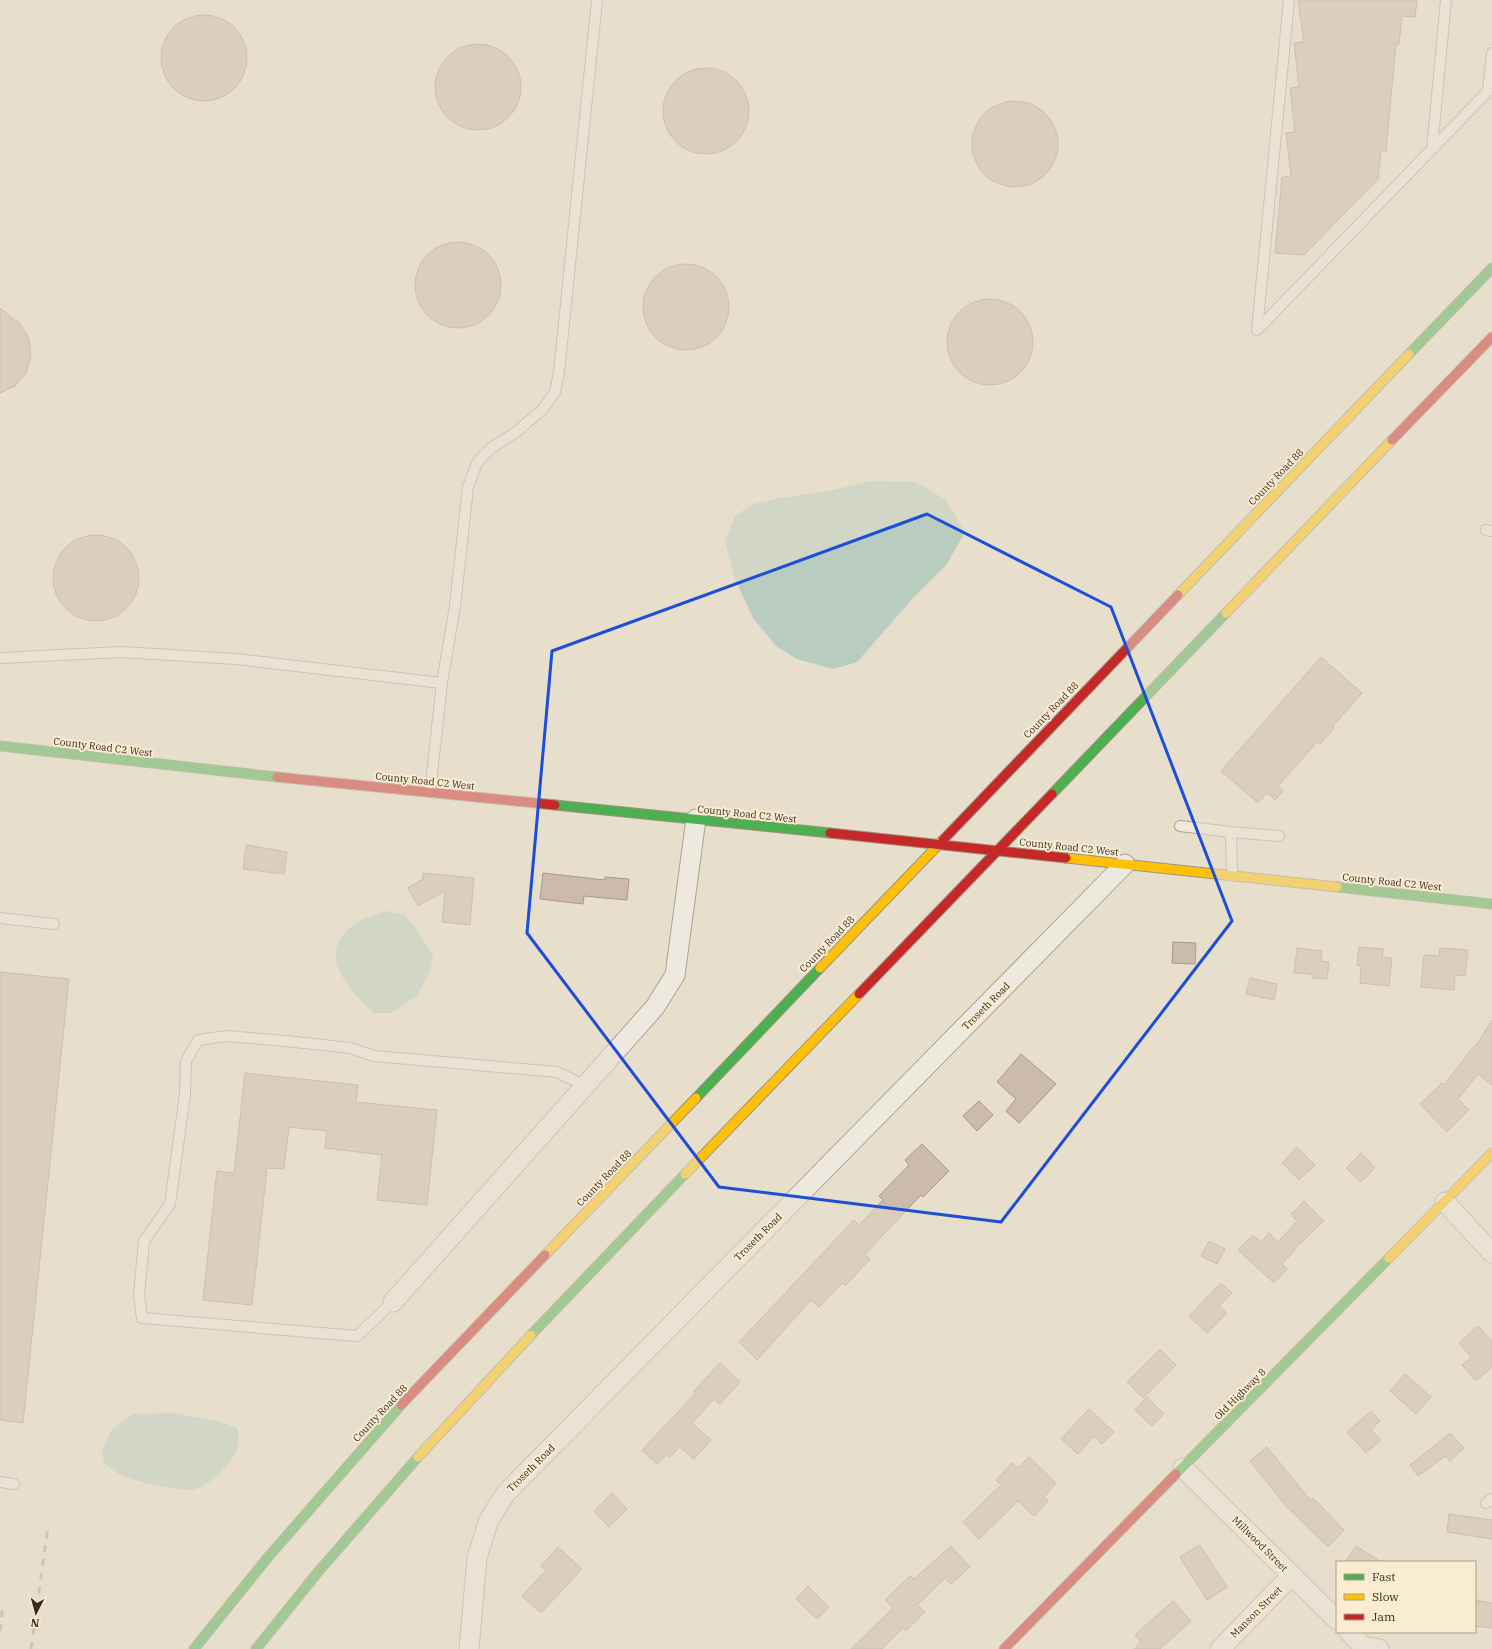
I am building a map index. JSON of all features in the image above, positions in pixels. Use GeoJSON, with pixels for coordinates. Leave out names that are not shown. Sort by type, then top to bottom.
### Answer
{"type":"FeatureCollection","features":[{"type":"Feature","properties":{"kind":"main road","name":"County Road 88"},"geometry":{"type":"LineString","coordinates":[[194,1649],[249,1578],[323,1491],[400,1406],[1492,268]]}},
{"type":"Feature","properties":{"kind":"main road"},"geometry":{"type":"LineString","coordinates":[[256,1649],[366,1516],[459,1411],[1492,337]]}},
{"type":"Feature","properties":{"kind":"main road","name":"County Road C2 West"},"geometry":{"type":"LineString","coordinates":[[0,746],[198,769],[997,850],[1492,904]]}},
{"type":"Feature","properties":{"kind":"main road","name":"Old Highway 8"},"geometry":{"type":"LineString","coordinates":[[1004,1649],[1492,1153]]}},
{"type":"Feature","properties":{"kind":"street"},"geometry":{"type":"LineString","coordinates":[[393,1302],[654,1007],[675,975],[696,819]]}},
{"type":"Feature","properties":{"kind":"street","name":"Troseth Road"},"geometry":{"type":"LineString","coordinates":[[469,1649],[477,1558],[488,1522],[505,1494],[1125,864]]}},
{"type":"Feature","properties":{"kind":"street"},"geometry":{"type":"LineString","coordinates":[[1445,1202],[1492,1253]]}},
{"type":"Feature","properties":{"kind":"street","name":"Millwood Street"},"geometry":{"type":"LineString","coordinates":[[1183,1468],[1336,1619]]}},
{"type":"Feature","properties":{"kind":"street","name":"Manson Street"},"geometry":{"type":"LineString","coordinates":[[1220,1649],[1292,1576]]}},
{"type":"Feature","properties":{"kind":"street"},"geometry":{"type":"LineString","coordinates":[[1350,1633],[1368,1648]]}},
{"type":"Feature","properties":{"kind":"lane"},"geometry":{"type":"LineString","coordinates":[[430,792],[442,683],[455,606],[468,487],[477,463],[491,448],[516,432],[543,409],[555,392],[559,372],[597,0]]}},
{"type":"Feature","properties":{"kind":"lane"},"geometry":{"type":"LineString","coordinates":[[1289,0],[1258,330],[1490,89],[1492,53]]}},
{"type":"Feature","properties":{"kind":"lane"},"geometry":{"type":"LineString","coordinates":[[1432,149],[1446,0]]}},
{"type":"Feature","properties":{"kind":"lane"},"geometry":{"type":"LineString","coordinates":[[0,658],[120,652],[236,659],[442,683]]}},
{"type":"Feature","properties":{"kind":"lane"},"geometry":{"type":"LineString","coordinates":[[1180,826],[1279,836]]}},
{"type":"Feature","properties":{"kind":"lane"},"geometry":{"type":"LineString","coordinates":[[1231,832],[1232,876]]}},
{"type":"Feature","properties":{"kind":"lane"},"geometry":{"type":"LineString","coordinates":[[0,918],[54,924]]}},
{"type":"Feature","properties":{"kind":"lane"},"geometry":{"type":"LineString","coordinates":[[393,1302],[357,1336],[142,1318],[139,1295],[144,1241],[170,1204],[185,1094],[186,1061],[198,1040],[227,1036],[351,1048],[374,1056],[557,1072],[584,1085]]}},
{"type":"Feature","properties":{"kind":"lane"},"geometry":{"type":"LineString","coordinates":[[0,1482],[14,1484]]}},
{"type":"Feature","properties":{"kind":"highlighted area"},"geometry":{"type":"Polygon","coordinates":[[[927,514],[1111,607],[1232,921],[1001,1222],[719,1187],[527,933],[552,651],[927,514]]]}},
{"type":"Feature","properties":{"kind":"shaded area"},"geometry":{"type":"Polygon","coordinates":[[[870,481],[915,482],[945,499],[965,532],[947,564],[915,596],[857,662],[833,669],[797,659],[776,646],[753,618],[735,579],[725,541],[735,516],[753,504],[779,498],[829,491],[870,481]]]}},
{"type":"Feature","properties":{"kind":"shaded area"},"geometry":{"type":"Polygon","coordinates":[[[385,911],[404,914],[418,931],[433,956],[430,971],[417,996],[391,1013],[374,1013],[345,981],[339,970],[336,958],[337,946],[343,935],[356,923],[385,911]]]}},
{"type":"Feature","properties":{"kind":"shaded area"},"geometry":{"type":"Polygon","coordinates":[[[175,1413],[214,1421],[237,1428],[238,1445],[235,1453],[222,1470],[208,1483],[196,1489],[190,1490],[158,1486],[121,1475],[104,1463],[102,1450],[112,1429],[133,1414],[175,1413]]]}},
{"type":"Feature","properties":{"kind":"building"},"geometry":{"type":"Polygon","coordinates":[[[1298,0],[1417,0],[1415,17],[1402,16],[1399,44],[1396,44],[1386,151],[1381,150],[1378,179],[1304,255],[1275,253],[1282,177],[1291,176],[1286,133],[1295,132],[1290,88],[1299,87],[1294,43],[1304,42],[1298,0]]]}},
{"type":"Feature","properties":{"kind":"building"},"geometry":{"type":"Polygon","coordinates":[[[204,15],[220,18],[228,22],[240,34],[244,42],[247,58],[244,74],[240,82],[228,94],[220,98],[204,101],[188,98],[180,94],[168,82],[164,74],[161,58],[164,42],[168,34],[180,22],[188,18],[204,15]]]}},
{"type":"Feature","properties":{"kind":"building"},"geometry":{"type":"Polygon","coordinates":[[[478,44],[494,47],[502,51],[514,63],[518,71],[521,87],[518,103],[514,111],[502,123],[494,127],[478,130],[462,127],[454,123],[442,111],[438,103],[435,87],[438,71],[442,63],[454,51],[462,47],[478,44]]]}},
{"type":"Feature","properties":{"kind":"building"},"geometry":{"type":"Polygon","coordinates":[[[706,68],[722,71],[730,75],[742,87],[746,95],[749,111],[746,127],[742,135],[730,147],[722,151],[706,154],[690,151],[682,147],[670,135],[666,127],[663,111],[666,95],[670,87],[682,75],[690,71],[706,68]]]}},
{"type":"Feature","properties":{"kind":"building"},"geometry":{"type":"Polygon","coordinates":[[[1015,101],[1031,104],[1039,108],[1051,120],[1055,128],[1058,144],[1055,160],[1051,168],[1039,180],[1031,184],[1015,187],[999,184],[991,180],[979,168],[975,160],[972,144],[975,128],[979,120],[991,108],[999,104],[1015,101]]]}},
{"type":"Feature","properties":{"kind":"building"},"geometry":{"type":"Polygon","coordinates":[[[458,242],[474,245],[482,249],[494,261],[498,269],[501,285],[498,301],[494,309],[482,321],[474,325],[458,328],[442,325],[434,321],[422,309],[418,301],[415,285],[418,269],[422,261],[434,249],[442,245],[458,242]]]}},
{"type":"Feature","properties":{"kind":"building"},"geometry":{"type":"Polygon","coordinates":[[[686,264],[702,267],[710,271],[722,283],[726,291],[729,307],[726,323],[722,331],[710,343],[702,347],[686,350],[670,347],[662,343],[650,331],[646,323],[643,307],[646,291],[650,283],[662,271],[670,267],[686,264]]]}},
{"type":"Feature","properties":{"kind":"building"},"geometry":{"type":"Polygon","coordinates":[[[990,299],[1006,302],[1014,306],[1026,318],[1030,326],[1033,342],[1030,358],[1026,366],[1014,378],[1006,382],[990,385],[974,382],[966,378],[954,366],[950,358],[947,342],[950,326],[954,318],[966,306],[974,302],[990,299]]]}},
{"type":"Feature","properties":{"kind":"building"},"geometry":{"type":"Polygon","coordinates":[[[0,308],[21,325],[29,339],[31,356],[26,373],[15,386],[0,393],[0,308]]]}},
{"type":"Feature","properties":{"kind":"building"},"geometry":{"type":"Polygon","coordinates":[[[96,535],[112,538],[120,542],[132,554],[136,562],[139,578],[136,594],[132,602],[120,614],[112,618],[96,621],[80,618],[72,614],[60,602],[56,594],[53,578],[56,562],[60,554],[72,542],[80,538],[96,535]]]}},
{"type":"Feature","properties":{"kind":"building"},"geometry":{"type":"Polygon","coordinates":[[[1321,657],[1362,693],[1333,726],[1334,728],[1320,744],[1317,742],[1278,786],[1283,791],[1275,800],[1267,793],[1258,803],[1221,771],[1321,657]]]}},
{"type":"Feature","properties":{"kind":"building"},"geometry":{"type":"Polygon","coordinates":[[[246,845],[287,852],[284,874],[243,869],[246,845]]]}},
{"type":"Feature","properties":{"kind":"building"},"geometry":{"type":"Polygon","coordinates":[[[423,873],[474,878],[470,925],[442,922],[445,891],[418,906],[408,888],[423,879],[423,873]]]}},
{"type":"Feature","properties":{"kind":"building"},"geometry":{"type":"Polygon","coordinates":[[[543,873],[605,880],[605,877],[629,879],[627,900],[584,896],[583,904],[540,899],[543,873]]]}},
{"type":"Feature","properties":{"kind":"building"},"geometry":{"type":"Polygon","coordinates":[[[1173,942],[1196,943],[1195,964],[1172,963],[1173,942]]]}},
{"type":"Feature","properties":{"kind":"building"},"geometry":{"type":"Polygon","coordinates":[[[1359,947],[1383,949],[1382,957],[1392,958],[1389,986],[1360,983],[1361,966],[1357,965],[1359,947]]]}},
{"type":"Feature","properties":{"kind":"building"},"geometry":{"type":"Polygon","coordinates":[[[1297,948],[1322,951],[1321,961],[1329,962],[1327,979],[1312,978],[1312,974],[1294,973],[1297,948]]]}},
{"type":"Feature","properties":{"kind":"building"},"geometry":{"type":"Polygon","coordinates":[[[1440,948],[1468,950],[1465,976],[1455,975],[1454,990],[1421,987],[1424,955],[1439,956],[1440,948]]]}},
{"type":"Feature","properties":{"kind":"building"},"geometry":{"type":"Polygon","coordinates":[[[0,972],[69,979],[23,1423],[0,1420],[0,972]]]}},
{"type":"Feature","properties":{"kind":"building"},"geometry":{"type":"Polygon","coordinates":[[[1250,978],[1277,984],[1274,1000],[1246,994],[1250,978]]]}},
{"type":"Feature","properties":{"kind":"building"},"geometry":{"type":"Polygon","coordinates":[[[1492,1020],[1492,1085],[1478,1074],[1458,1099],[1469,1110],[1447,1132],[1420,1104],[1442,1083],[1444,1085],[1475,1045],[1476,1046],[1492,1020]]]}},
{"type":"Feature","properties":{"kind":"building"},"geometry":{"type":"Polygon","coordinates":[[[1021,1054],[1056,1084],[1019,1123],[1006,1111],[1016,1099],[997,1082],[1021,1054]]]}},
{"type":"Feature","properties":{"kind":"building"},"geometry":{"type":"Polygon","coordinates":[[[245,1073],[358,1085],[356,1102],[437,1110],[427,1205],[377,1200],[382,1155],[325,1148],[327,1131],[289,1127],[284,1169],[267,1168],[252,1305],[203,1300],[217,1171],[234,1173],[245,1073]]]}},
{"type":"Feature","properties":{"kind":"building"},"geometry":{"type":"Polygon","coordinates":[[[979,1101],[993,1115],[977,1131],[963,1116],[979,1101]]]}},
{"type":"Feature","properties":{"kind":"building"},"geometry":{"type":"Polygon","coordinates":[[[922,1144],[949,1171],[923,1197],[921,1195],[865,1254],[870,1259],[845,1286],[842,1283],[819,1307],[811,1300],[757,1360],[739,1342],[854,1220],[859,1225],[883,1200],[879,1196],[909,1165],[905,1160],[922,1144]]]}},
{"type":"Feature","properties":{"kind":"building"},"geometry":{"type":"Polygon","coordinates":[[[1297,1147],[1315,1165],[1299,1180],[1282,1163],[1297,1147]]]}},
{"type":"Feature","properties":{"kind":"building"},"geometry":{"type":"Polygon","coordinates":[[[1361,1153],[1375,1168],[1361,1182],[1346,1168],[1361,1153]]]}},
{"type":"Feature","properties":{"kind":"building"},"geometry":{"type":"Polygon","coordinates":[[[1304,1201],[1324,1221],[1294,1249],[1295,1250],[1282,1264],[1287,1269],[1274,1283],[1238,1250],[1253,1235],[1261,1242],[1269,1233],[1278,1242],[1297,1221],[1291,1214],[1304,1201]]]}},
{"type":"Feature","properties":{"kind":"building"},"geometry":{"type":"Polygon","coordinates":[[[1209,1241],[1225,1249],[1217,1264],[1201,1256],[1209,1241]]]}},
{"type":"Feature","properties":{"kind":"building"},"geometry":{"type":"Polygon","coordinates":[[[1221,1283],[1232,1293],[1219,1306],[1227,1313],[1207,1333],[1189,1316],[1221,1283]]]}},
{"type":"Feature","properties":{"kind":"building"},"geometry":{"type":"Polygon","coordinates":[[[1478,1326],[1492,1341],[1492,1367],[1476,1381],[1462,1365],[1471,1357],[1459,1343],[1478,1326]]]}},
{"type":"Feature","properties":{"kind":"building"},"geometry":{"type":"Polygon","coordinates":[[[1160,1349],[1176,1365],[1143,1398],[1127,1382],[1160,1349]]]}},
{"type":"Feature","properties":{"kind":"building"},"geometry":{"type":"Polygon","coordinates":[[[720,1363],[740,1382],[720,1404],[714,1399],[692,1423],[711,1440],[694,1459],[680,1447],[670,1457],[667,1454],[657,1464],[642,1450],[695,1394],[693,1392],[720,1363]]]}},
{"type":"Feature","properties":{"kind":"building"},"geometry":{"type":"Polygon","coordinates":[[[1405,1374],[1431,1397],[1416,1414],[1390,1391],[1405,1374]]]}},
{"type":"Feature","properties":{"kind":"building"},"geometry":{"type":"Polygon","coordinates":[[[1147,1397],[1164,1414],[1152,1426],[1135,1410],[1147,1397]]]}},
{"type":"Feature","properties":{"kind":"building"},"geometry":{"type":"Polygon","coordinates":[[[1089,1409],[1114,1432],[1102,1444],[1094,1436],[1078,1454],[1061,1439],[1089,1409]]]}},
{"type":"Feature","properties":{"kind":"building"},"geometry":{"type":"Polygon","coordinates":[[[1371,1411],[1380,1421],[1371,1430],[1381,1440],[1366,1453],[1347,1432],[1371,1411]]]}},
{"type":"Feature","properties":{"kind":"building"},"geometry":{"type":"Polygon","coordinates":[[[1450,1433],[1464,1448],[1450,1461],[1445,1456],[1418,1476],[1410,1465],[1450,1433]]]}},
{"type":"Feature","properties":{"kind":"building"},"geometry":{"type":"Polygon","coordinates":[[[1267,1447],[1311,1501],[1313,1498],[1344,1530],[1328,1547],[1286,1506],[1250,1461],[1267,1447]]]}},
{"type":"Feature","properties":{"kind":"building"},"geometry":{"type":"Polygon","coordinates":[[[1029,1457],[1056,1483],[1044,1497],[1048,1501],[1034,1516],[1018,1501],[979,1539],[963,1522],[1001,1485],[996,1480],[1012,1463],[1018,1468],[1029,1457]]]}},
{"type":"Feature","properties":{"kind":"building"},"geometry":{"type":"Polygon","coordinates":[[[612,1493],[627,1509],[609,1527],[594,1511],[612,1493]]]}},
{"type":"Feature","properties":{"kind":"building"},"geometry":{"type":"Polygon","coordinates":[[[1449,1514],[1492,1520],[1492,1539],[1447,1532],[1449,1514]]]}},
{"type":"Feature","properties":{"kind":"building"},"geometry":{"type":"Polygon","coordinates":[[[1200,1545],[1227,1587],[1207,1600],[1180,1557],[1200,1545]]]}},
{"type":"Feature","properties":{"kind":"building"},"geometry":{"type":"Polygon","coordinates":[[[951,1546],[970,1567],[951,1584],[945,1578],[917,1605],[925,1612],[906,1631],[903,1628],[882,1649],[851,1649],[893,1608],[885,1600],[910,1576],[914,1579],[951,1546]]]}},
{"type":"Feature","properties":{"kind":"building"},"geometry":{"type":"Polygon","coordinates":[[[1356,1546],[1379,1561],[1346,1561],[1356,1546]]]}},
{"type":"Feature","properties":{"kind":"building"},"geometry":{"type":"Polygon","coordinates":[[[558,1547],[582,1569],[541,1613],[522,1596],[546,1570],[541,1566],[558,1547]]]}},
{"type":"Feature","properties":{"kind":"building"},"geometry":{"type":"Polygon","coordinates":[[[808,1586],[829,1607],[817,1619],[796,1599],[808,1586]]]}},
{"type":"Feature","properties":{"kind":"building"},"geometry":{"type":"Polygon","coordinates":[[[1476,1600],[1492,1603],[1492,1628],[1476,1626],[1476,1600]]]}},
{"type":"Feature","properties":{"kind":"building"},"geometry":{"type":"Polygon","coordinates":[[[1173,1601],[1191,1621],[1160,1649],[1134,1649],[1141,1642],[1135,1635],[1173,1601]]]}},
{"type":"Feature","properties":{"kind":"railway"},"geometry":{"type":"LineString","coordinates":[[31,1649],[48,1527]]}},
{"type":"Feature","properties":{"kind":"railway"},"geometry":{"type":"LineString","coordinates":[[0,1631],[3,1605]]}},
{"type":"Feature","properties":{"kind":"traffic: fast"},"geometry":{"type":"LineString","coordinates":[[1409,354],[1492,268]]}},
{"type":"Feature","properties":{"kind":"traffic: fast"},"geometry":{"type":"LineString","coordinates":[[1052,794],[1226,613]]}},
{"type":"Feature","properties":{"kind":"traffic: fast"},"geometry":{"type":"LineString","coordinates":[[0,746],[277,777]]}},
{"type":"Feature","properties":{"kind":"traffic: fast"},"geometry":{"type":"LineString","coordinates":[[555,805],[830,833]]}},
{"type":"Feature","properties":{"kind":"traffic: fast"},"geometry":{"type":"LineString","coordinates":[[1337,887],[1492,904]]}},
{"type":"Feature","properties":{"kind":"traffic: fast"},"geometry":{"type":"LineString","coordinates":[[696,1098],[820,968]]}},
{"type":"Feature","properties":{"kind":"traffic: fast"},"geometry":{"type":"LineString","coordinates":[[531,1335],[685,1174]]}},
{"type":"Feature","properties":{"kind":"traffic: fast"},"geometry":{"type":"LineString","coordinates":[[1176,1474],[1389,1258]]}},
{"type":"Feature","properties":{"kind":"traffic: fast"},"geometry":{"type":"LineString","coordinates":[[194,1649],[269,1556],[401,1405]]}},
{"type":"Feature","properties":{"kind":"traffic: fast"},"geometry":{"type":"LineString","coordinates":[[256,1649],[318,1572],[418,1457]]}},
{"type":"Feature","properties":{"kind":"traffic: slow"},"geometry":{"type":"LineString","coordinates":[[1178,595],[1409,354]]}},
{"type":"Feature","properties":{"kind":"traffic: slow"},"geometry":{"type":"LineString","coordinates":[[1226,613],[1392,440]]}},
{"type":"Feature","properties":{"kind":"traffic: slow"},"geometry":{"type":"LineString","coordinates":[[820,968],[943,840]]}},
{"type":"Feature","properties":{"kind":"traffic: slow"},"geometry":{"type":"LineString","coordinates":[[1066,858],[1337,887]]}},
{"type":"Feature","properties":{"kind":"traffic: slow"},"geometry":{"type":"LineString","coordinates":[[685,1174],[859,994]]}},
{"type":"Feature","properties":{"kind":"traffic: slow"},"geometry":{"type":"LineString","coordinates":[[545,1255],[696,1098]]}},
{"type":"Feature","properties":{"kind":"traffic: slow"},"geometry":{"type":"LineString","coordinates":[[1389,1258],[1492,1153]]}},
{"type":"Feature","properties":{"kind":"traffic: slow"},"geometry":{"type":"LineString","coordinates":[[418,1457],[531,1335]]}},
{"type":"Feature","properties":{"kind":"traffic: jam"},"geometry":{"type":"LineString","coordinates":[[1392,440],[1492,337]]}},
{"type":"Feature","properties":{"kind":"traffic: jam"},"geometry":{"type":"LineString","coordinates":[[943,840],[1178,595]]}},
{"type":"Feature","properties":{"kind":"traffic: jam"},"geometry":{"type":"LineString","coordinates":[[277,777],[555,805]]}},
{"type":"Feature","properties":{"kind":"traffic: jam"},"geometry":{"type":"LineString","coordinates":[[859,994],[1052,794]]}},
{"type":"Feature","properties":{"kind":"traffic: jam"},"geometry":{"type":"LineString","coordinates":[[830,833],[1066,858]]}},
{"type":"Feature","properties":{"kind":"traffic: jam"},"geometry":{"type":"LineString","coordinates":[[401,1405],[545,1255]]}},
{"type":"Feature","properties":{"kind":"traffic: jam"},"geometry":{"type":"LineString","coordinates":[[1004,1649],[1176,1474]]}}]}
